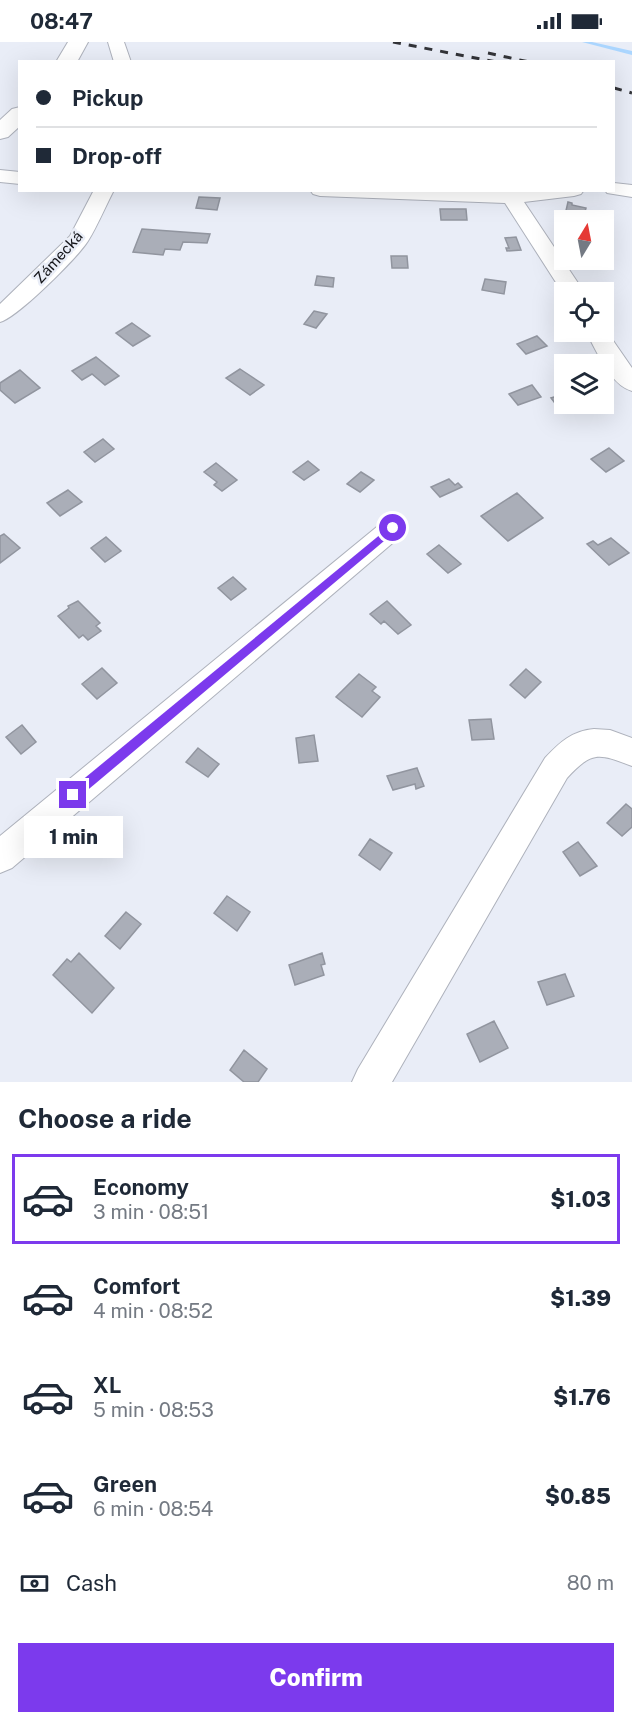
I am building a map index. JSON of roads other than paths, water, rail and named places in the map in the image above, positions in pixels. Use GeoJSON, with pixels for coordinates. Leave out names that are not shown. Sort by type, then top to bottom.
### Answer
{"type":"FeatureCollection","features":[{"type":"Feature","properties":{"kind":"street"},"geometry":{"type":"LineString","coordinates":[[67,60],[78,42]]}},
{"type":"Feature","properties":{"kind":"street"},"geometry":{"type":"LineString","coordinates":[[116,42],[122,60]]}},
{"type":"Feature","properties":{"kind":"street"},"geometry":{"type":"LineString","coordinates":[[0,132],[18,116]]}},
{"type":"Feature","properties":{"kind":"street"},"geometry":{"type":"LineString","coordinates":[[0,176],[18,178]]}},
{"type":"Feature","properties":{"kind":"street"},"geometry":{"type":"LineString","coordinates":[[615,189],[632,191]]}},
{"type":"Feature","properties":{"kind":"street","name":"Zámecká"},"geometry":{"type":"LineString","coordinates":[[0,315],[14,305],[79,239],[103,192]]}},
{"type":"Feature","properties":{"kind":"street"},"geometry":{"type":"LineString","coordinates":[[375,192],[511,197],[556,192]]}},
{"type":"Feature","properties":{"kind":"street"},"geometry":{"type":"LineString","coordinates":[[511,197],[566,282]]}},
{"type":"Feature","properties":{"kind":"street"},"geometry":{"type":"LineString","coordinates":[[603,342],[618,367],[632,383]]}},
{"type":"Feature","properties":{"kind":"street"},"geometry":{"type":"LineString","coordinates":[[0,856],[393,528]]}},
{"type":"Feature","properties":{"kind":"street"},"geometry":{"type":"LineString","coordinates":[[371,1082],[556,768],[573,749],[594,742],[615,744],[632,752]]}},
{"type":"Feature","properties":{"kind":"waterway"},"geometry":{"type":"LineString","coordinates":[[585,42],[632,53]]}},
{"type":"Feature","properties":{"kind":"railway"},"geometry":{"type":"LineString","coordinates":[[393,42],[486,60]]}},
{"type":"Feature","properties":{"kind":"railway"},"geometry":{"type":"LineString","coordinates":[[488,53],[520,60]]}},
{"type":"Feature","properties":{"kind":"railway"},"geometry":{"type":"LineString","coordinates":[[615,88],[632,93]]}}]}
